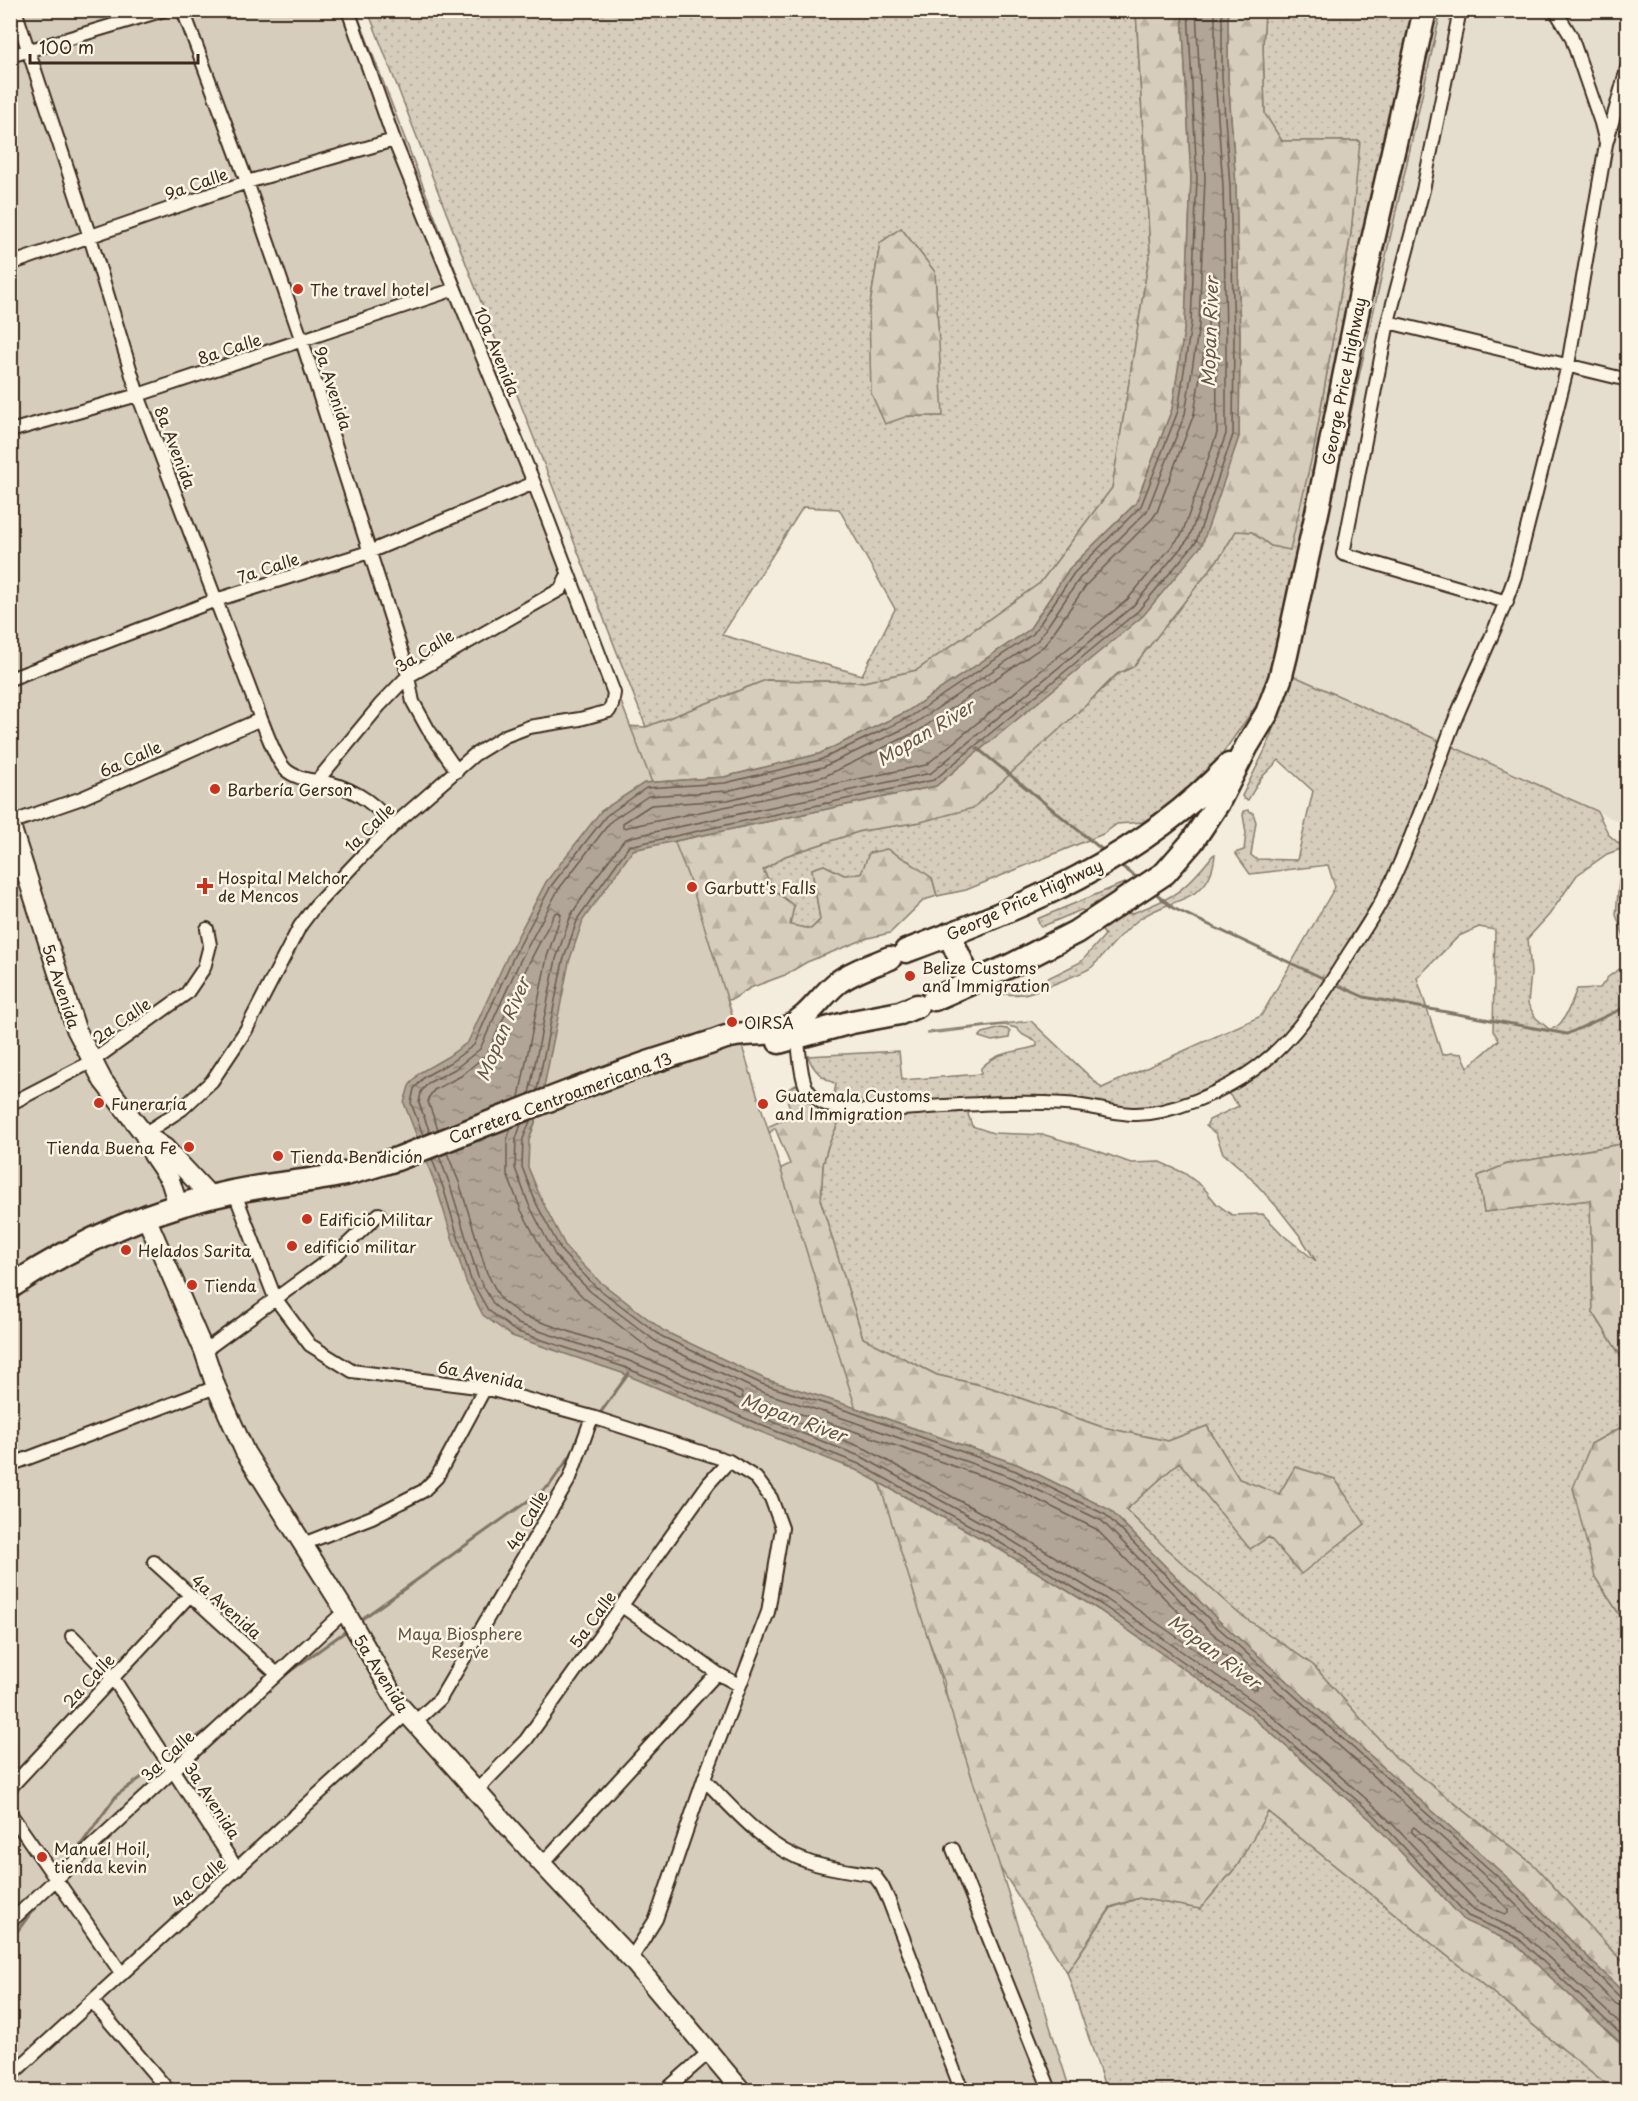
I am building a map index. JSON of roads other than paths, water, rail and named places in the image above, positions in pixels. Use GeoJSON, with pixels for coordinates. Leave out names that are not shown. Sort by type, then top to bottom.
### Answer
{"type":"FeatureCollection","features":[{"type":"Feature","properties":{"kind":"highway","name":"George Price Highway"},"geometry":{"type":"LineString","coordinates":[[741,1039],[779,1031],[888,1016],[926,1003],[1030,956],[1077,932],[1165,873],[1218,803],[1267,713],[1280,679],[1361,293],[1425,10]]}},
{"type":"Feature","properties":{"kind":"highway","name":"George Price Highway"},"geometry":{"type":"LineString","coordinates":[[796,1030],[828,990],[840,981],[1066,884],[1119,855],[1155,832],[1204,791],[1247,746]]}},
{"type":"Feature","properties":{"kind":"highway"},"geometry":{"type":"LineString","coordinates":[[949,934],[971,983]]}},
{"type":"Feature","properties":{"kind":"highway","name":"Carretera Centroamericana 13"},"geometry":{"type":"LineString","coordinates":[[10,1287],[106,1232],[178,1205],[234,1191],[346,1174],[397,1159],[645,1064],[705,1046],[725,1037],[741,1039]]}},
{"type":"Feature","properties":{"kind":"street","name":"8a Avenida"},"geometry":{"type":"LineString","coordinates":[[15,10],[90,237],[138,395],[261,718],[280,761],[286,770],[297,776],[335,784],[368,800],[386,817],[392,827]]}},
{"type":"Feature","properties":{"kind":"street"},"geometry":{"type":"LineString","coordinates":[[10,56],[164,10]]}},
{"type":"Feature","properties":{"kind":"street","name":"9a Avenida"},"geometry":{"type":"LineString","coordinates":[[183,10],[247,182],[302,342],[405,662],[413,702],[457,771]]}},
{"type":"Feature","properties":{"kind":"street","name":"10a Avenida"},"geometry":{"type":"LineString","coordinates":[[348,10],[394,140],[534,483],[614,693],[612,705]]}},
{"type":"Feature","properties":{"kind":"street"},"geometry":{"type":"LineString","coordinates":[[1460,10],[1423,190],[1388,322],[1343,554],[1507,602]]}},
{"type":"Feature","properties":{"kind":"street"},"geometry":{"type":"LineString","coordinates":[[1555,10],[1571,36],[1606,144]]}},
{"type":"Feature","properties":{"kind":"street"},"geometry":{"type":"LineString","coordinates":[[796,1030],[801,1070],[807,1090],[820,1102],[832,1108],[878,1110],[1039,1103],[1068,1104],[1118,1114],[1136,1115],[1161,1111],[1194,1101],[1225,1087],[1260,1065],[1287,1041],[1336,974],[1378,907],[1397,870],[1453,724],[1507,602],[1568,365],[1606,144],[1628,65]]}},
{"type":"Feature","properties":{"kind":"street","name":"9a Calle"},"geometry":{"type":"LineString","coordinates":[[10,264],[247,182],[394,140]]}},
{"type":"Feature","properties":{"kind":"street","name":"8a Calle"},"geometry":{"type":"LineString","coordinates":[[10,431],[138,395],[455,289]]}},
{"type":"Feature","properties":{"kind":"street"},"geometry":{"type":"LineString","coordinates":[[1388,322],[1628,380]]}},
{"type":"Feature","properties":{"kind":"street","name":"7a Calle"},"geometry":{"type":"LineString","coordinates":[[10,679],[216,600],[369,552],[534,483]]}},
{"type":"Feature","properties":{"kind":"street","name":"3a Calle"},"geometry":{"type":"LineString","coordinates":[[317,781],[380,705],[407,677],[561,590],[568,574]]}},
{"type":"Feature","properties":{"kind":"street","name":"1a Calle"},"geometry":{"type":"LineString","coordinates":[[144,1134],[182,1109],[212,1081],[246,1029],[300,926],[315,906],[392,827],[483,749],[517,730],[544,723],[580,719],[609,711],[612,705]]}},
{"type":"Feature","properties":{"kind":"street","name":"6a Calle"},"geometry":{"type":"LineString","coordinates":[[10,823],[82,798],[261,718]]}},
{"type":"Feature","properties":{"kind":"street","name":"5a Avenida"},"geometry":{"type":"LineString","coordinates":[[10,823],[75,1029],[103,1081],[144,1134],[153,1155],[170,1180],[178,1205]]}},
{"type":"Feature","properties":{"kind":"street","name":"2a Calle"},"geometry":{"type":"LineString","coordinates":[[10,1104],[91,1062],[187,993],[204,968],[210,945],[207,929]]}},
{"type":"Feature","properties":{"kind":"street","name":"5a Avenida"},"geometry":{"type":"LineString","coordinates":[[144,1134],[165,1148],[210,1196]]}},
{"type":"Feature","properties":{"kind":"street","name":"6a Avenida"},"geometry":{"type":"LineString","coordinates":[[234,1191],[275,1298],[310,1346],[352,1371],[485,1388],[592,1417],[729,1461],[756,1478],[771,1498],[782,1528],[768,1612],[739,1685]]}},
{"type":"Feature","properties":{"kind":"street"},"geometry":{"type":"LineString","coordinates":[[204,1351],[338,1253],[379,1214]]}},
{"type":"Feature","properties":{"kind":"street","name":"5a Avenida"},"geometry":{"type":"LineString","coordinates":[[146,1217],[245,1452],[345,1611],[399,1705],[631,1959],[741,2091]]}},
{"type":"Feature","properties":{"kind":"street"},"geometry":{"type":"LineString","coordinates":[[10,1465],[216,1387]]}},
{"type":"Feature","properties":{"kind":"street"},"geometry":{"type":"LineString","coordinates":[[303,1544],[372,1517],[423,1491],[437,1476],[485,1388]]}},
{"type":"Feature","properties":{"kind":"street","name":"4a Calle"},"geometry":{"type":"LineString","coordinates":[[10,2076],[237,1869],[411,1718],[440,1699],[570,1478],[592,1417]]}},
{"type":"Feature","properties":{"kind":"street","name":"5a Calle"},"geometry":{"type":"LineString","coordinates":[[476,1791],[526,1740],[709,1483],[729,1461]]}},
{"type":"Feature","properties":{"kind":"street","name":"4a Avenida"},"geometry":{"type":"LineString","coordinates":[[154,1562],[277,1674]]}},
{"type":"Feature","properties":{"kind":"street","name":"2a Calle"},"geometry":{"type":"LineString","coordinates":[[10,1788],[190,1595]]}},
{"type":"Feature","properties":{"kind":"street"},"geometry":{"type":"LineString","coordinates":[[622,1606],[717,1673],[739,1685],[656,1919],[631,1959]]}},
{"type":"Feature","properties":{"kind":"street","name":"3a Calle"},"geometry":{"type":"LineString","coordinates":[[10,1922],[345,1611]]}},
{"type":"Feature","properties":{"kind":"street","name":"3a Avenida"},"geometry":{"type":"LineString","coordinates":[[72,1636],[113,1678],[237,1869]]}},
{"type":"Feature","properties":{"kind":"street"},"geometry":{"type":"LineString","coordinates":[[542,1864],[717,1673]]}},
{"type":"Feature","properties":{"kind":"street"},"geometry":{"type":"LineString","coordinates":[[704,1779],[754,1830],[785,1852],[811,1863],[874,1875],[889,1901],[958,2081],[964,2091]]}},
{"type":"Feature","properties":{"kind":"street"},"geometry":{"type":"LineString","coordinates":[[10,1813],[122,1974]]}},
{"type":"Feature","properties":{"kind":"street"},"geometry":{"type":"LineString","coordinates":[[953,1849],[1050,2091]]}},
{"type":"Feature","properties":{"kind":"street"},"geometry":{"type":"LineString","coordinates":[[92,2001],[168,2091]]}},
{"type":"Feature","properties":{"kind":"street"},"geometry":{"type":"LineString","coordinates":[[666,2091],[708,2053]]}},
{"type":"Feature","properties":{"kind":"water","name":"Mopan River"},"geometry":{"type":"Polygon","coordinates":[[[1182,11],[1228,11],[1228,77],[1236,186],[1240,337],[1239,437],[1202,545],[1143,616],[936,786],[633,850],[583,920],[569,962],[539,1112],[529,1140],[528,1167],[542,1201],[567,1249],[599,1281],[664,1331],[765,1379],[1019,1465],[1110,1510],[1218,1620],[1511,1881],[1627,1996],[1627,2049],[1514,1943],[1465,1921],[1371,1820],[1250,1715],[1099,1610],[986,1541],[856,1470],[622,1373],[512,1336],[483,1315],[466,1282],[437,1189],[404,1103],[409,1086],[419,1073],[468,1042],[508,955],[546,882],[601,811],[644,783],[724,777],[819,754],[906,712],[1029,630],[1069,569],[1136,503],[1172,409],[1185,324],[1191,178],[1182,11]]]}},
{"type":"Feature","properties":{"kind":"waterway"},"geometry":{"type":"LineString","coordinates":[[977,748],[1105,852]]}},
{"type":"Feature","properties":{"kind":"waterway"},"geometry":{"type":"LineString","coordinates":[[1119,864],[1140,880]]}},
{"type":"Feature","properties":{"kind":"waterway"},"geometry":{"type":"LineString","coordinates":[[1152,890],[1173,908],[1327,980]]}},
{"type":"Feature","properties":{"kind":"waterway"},"geometry":{"type":"LineString","coordinates":[[1333,983],[1364,997],[1567,1034],[1628,1006]]}},
{"type":"Feature","properties":{"kind":"waterway"},"geometry":{"type":"LineString","coordinates":[[598,1416],[629,1373]]}},
{"type":"Feature","properties":{"kind":"waterway"},"geometry":{"type":"LineString","coordinates":[[359,1621],[549,1486],[575,1449]]}},
{"type":"Feature","properties":{"kind":"waterway"},"geometry":{"type":"LineString","coordinates":[[286,1674],[349,1629]]}},
{"type":"Feature","properties":{"kind":"waterway"},"geometry":{"type":"LineString","coordinates":[[169,1757],[212,1726]]}},
{"type":"Feature","properties":{"kind":"waterway"},"geometry":{"type":"LineString","coordinates":[[72,1857],[117,1795],[164,1761]]}},
{"type":"Feature","properties":{"kind":"waterway"},"geometry":{"type":"LineString","coordinates":[[10,1941],[38,1903]]}},
{"type":"Feature","properties":{"kind":"place","name":"The travel hotel"},"geometry":{"type":"Point","coordinates":[298,289]}},
{"type":"Feature","properties":{"kind":"place","name":"Barbería Gerson"},"geometry":{"type":"Point","coordinates":[215,789]}},
{"type":"Feature","properties":{"kind":"place","name":"Hospital Melchor de Mencos"},"geometry":{"type":"Point","coordinates":[205,886]}},
{"type":"Feature","properties":{"kind":"place","name":"Garbutt's Falls"},"geometry":{"type":"Point","coordinates":[692,887]}},
{"type":"Feature","properties":{"kind":"place","name":"Belize Customs and Immigration"},"geometry":{"type":"Point","coordinates":[910,976]}},
{"type":"Feature","properties":{"kind":"place","name":"OIRSA"},"geometry":{"type":"Point","coordinates":[732,1022]}},
{"type":"Feature","properties":{"kind":"place","name":"Funeraría"},"geometry":{"type":"Point","coordinates":[99,1103]}},
{"type":"Feature","properties":{"kind":"place","name":"Guatemala Customs and Immigration"},"geometry":{"type":"Point","coordinates":[763,1104]}},
{"type":"Feature","properties":{"kind":"place","name":"Tienda Buena Fe"},"geometry":{"type":"Point","coordinates":[189,1147]}},
{"type":"Feature","properties":{"kind":"place","name":"Tienda Bendición"},"geometry":{"type":"Point","coordinates":[278,1156]}},
{"type":"Feature","properties":{"kind":"place","name":"Edificio Militar"},"geometry":{"type":"Point","coordinates":[307,1219]}},
{"type":"Feature","properties":{"kind":"place","name":"edificio militar"},"geometry":{"type":"Point","coordinates":[292,1246]}},
{"type":"Feature","properties":{"kind":"place","name":"Helados Sarita"},"geometry":{"type":"Point","coordinates":[126,1250]}},
{"type":"Feature","properties":{"kind":"place","name":"Tienda"},"geometry":{"type":"Point","coordinates":[192,1285]}},
{"type":"Feature","properties":{"kind":"place","name":"Manuel Hoil, tienda kevin"},"geometry":{"type":"Point","coordinates":[42,1857]}},
{"type":"Feature","properties":{"kind":"park label","name":"Maya Biosphere Reserve"},"geometry":{"type":"Point","coordinates":[460,1642]}}]}
